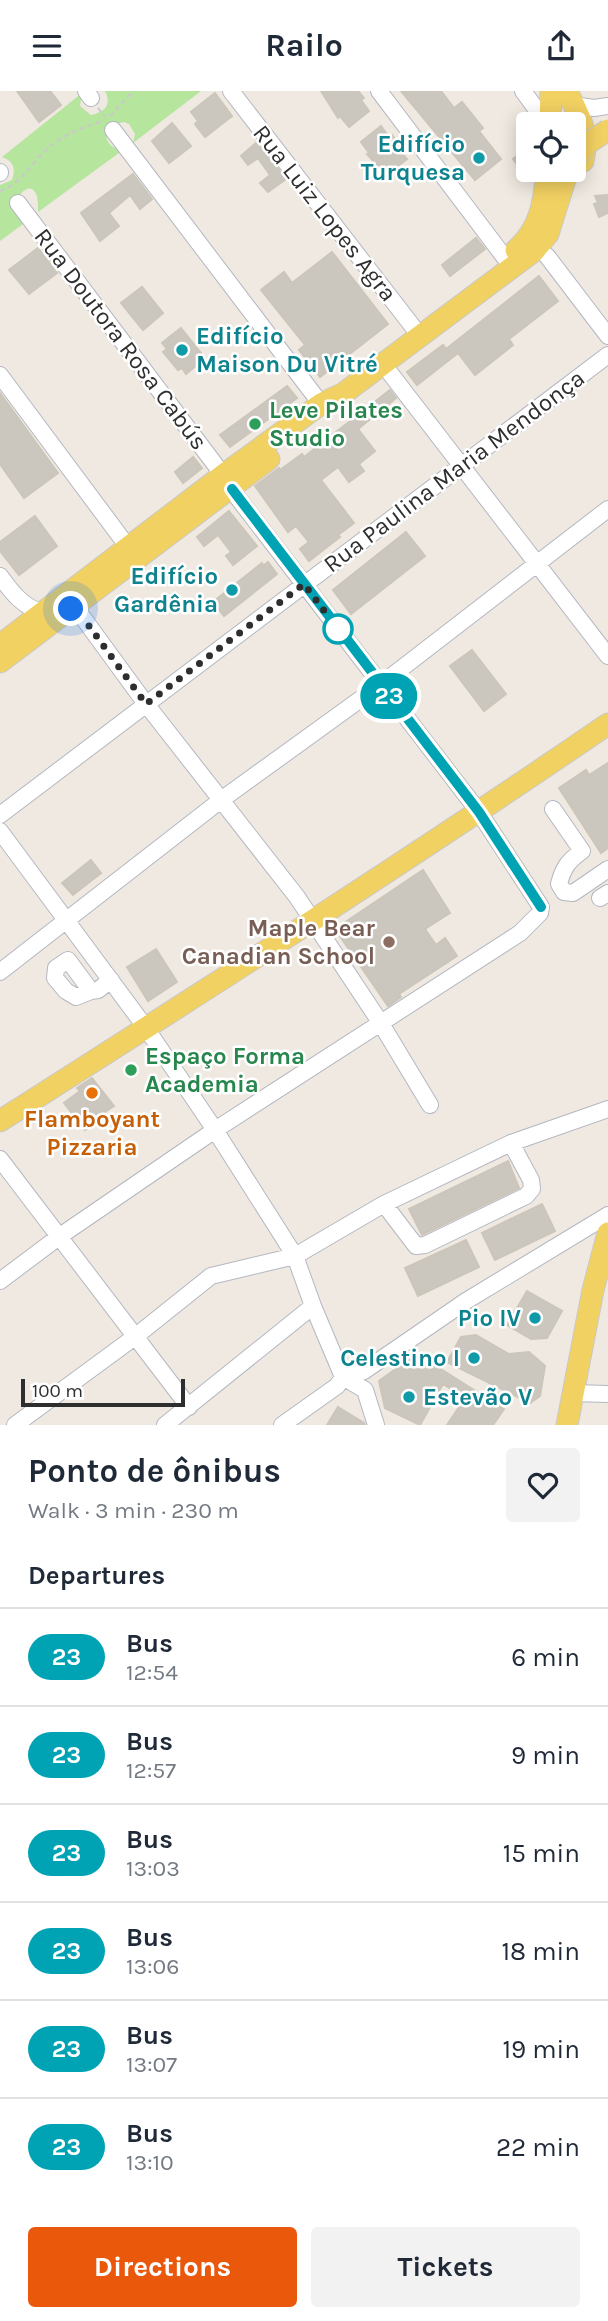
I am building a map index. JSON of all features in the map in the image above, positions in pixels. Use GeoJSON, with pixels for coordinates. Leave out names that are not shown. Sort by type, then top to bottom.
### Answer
{"type":"FeatureCollection","features":[{"type":"Feature","properties":{"kind":"main road"},"geometry":{"type":"LineString","coordinates":[[550,112],[551,91]]}},
{"type":"Feature","properties":{"kind":"main road"},"geometry":{"type":"LineString","coordinates":[[429,329],[456,322],[547,256],[565,222],[574,185],[584,160],[586,135],[575,107]]}},
{"type":"Feature","properties":{"kind":"main road"},"geometry":{"type":"LineString","coordinates":[[575,107],[608,138]]}},
{"type":"Feature","properties":{"kind":"main road"},"geometry":{"type":"LineString","coordinates":[[586,144],[608,130]]}},
{"type":"Feature","properties":{"kind":"main road"},"geometry":{"type":"LineString","coordinates":[[429,329],[436,313],[519,247],[531,232],[540,216],[546,182]]}},
{"type":"Feature","properties":{"kind":"main road"},"geometry":{"type":"LineString","coordinates":[[0,662],[71,609],[321,404],[344,393],[534,251],[548,235],[564,182]]}},
{"type":"Feature","properties":{"kind":"main road"},"geometry":{"type":"LineString","coordinates":[[0,645],[128,547],[326,414],[344,393]]}},
{"type":"Feature","properties":{"kind":"main road"},"geometry":{"type":"LineString","coordinates":[[0,1121],[313,921],[608,724]]}},
{"type":"Feature","properties":{"kind":"main road"},"geometry":{"type":"LineString","coordinates":[[567,1425],[593,1290],[608,1233]]}},
{"type":"Feature","properties":{"kind":"street","name":"Rua Luiz Lopes Agra"},"geometry":{"type":"LineString","coordinates":[[231,91],[429,329]]}},
{"type":"Feature","properties":{"kind":"street"},"geometry":{"type":"LineString","coordinates":[[379,91],[505,258]]}},
{"type":"Feature","properties":{"kind":"street"},"geometry":{"type":"LineString","coordinates":[[523,91],[540,112]]}},
{"type":"Feature","properties":{"kind":"street"},"geometry":{"type":"LineString","coordinates":[[575,107],[608,107]]}},
{"type":"Feature","properties":{"kind":"street"},"geometry":{"type":"LineString","coordinates":[[110,125],[321,404]]}},
{"type":"Feature","properties":{"kind":"street","name":"Rua Doutora Rosa Cabús"},"geometry":{"type":"LineString","coordinates":[[18,203],[380,685],[479,812],[541,907],[540,913],[520,933],[380,1022]]}},
{"type":"Feature","properties":{"kind":"street"},"geometry":{"type":"LineString","coordinates":[[547,256],[608,336]]}},
{"type":"Feature","properties":{"kind":"street","name":"Rua Paulina Maria Mendonça"},"geometry":{"type":"LineString","coordinates":[[0,815],[608,355]]}},
{"type":"Feature","properties":{"kind":"street"},"geometry":{"type":"LineString","coordinates":[[383,364],[608,656]]}},
{"type":"Feature","properties":{"kind":"street"},"geometry":{"type":"LineString","coordinates":[[0,375],[128,547]]}},
{"type":"Feature","properties":{"kind":"street"},"geometry":{"type":"LineString","coordinates":[[0,972],[221,800],[380,685],[608,509]]}},
{"type":"Feature","properties":{"kind":"street"},"geometry":{"type":"LineString","coordinates":[[0,576],[19,599],[43,613],[71,609],[81,615],[313,921],[380,1022],[430,1105]]}},
{"type":"Feature","properties":{"kind":"street"},"geometry":{"type":"LineString","coordinates":[[553,809],[582,852],[568,860],[562,870],[559,884],[564,891],[573,893],[608,869]]}},
{"type":"Feature","properties":{"kind":"street"},"geometry":{"type":"LineString","coordinates":[[0,831],[146,1028],[295,1256],[342,1377],[365,1390],[376,1425]]}},
{"type":"Feature","properties":{"kind":"street"},"geometry":{"type":"LineString","coordinates":[[91,991],[98,990],[111,980]]}},
{"type":"Feature","properties":{"kind":"street"},"geometry":{"type":"LineString","coordinates":[[0,1281],[60,1236],[215,1130],[380,1022]]}},
{"type":"Feature","properties":{"kind":"street"},"geometry":{"type":"LineString","coordinates":[[15,1425],[136,1336],[211,1276],[295,1256],[384,1204],[511,1143],[608,1109]]}},
{"type":"Feature","properties":{"kind":"street"},"geometry":{"type":"LineString","coordinates":[[384,1204],[415,1247],[425,1245],[526,1196],[532,1189],[531,1180],[511,1143]]}},
{"type":"Feature","properties":{"kind":"street"},"geometry":{"type":"LineString","coordinates":[[0,1159],[189,1407]]}},
{"type":"Feature","properties":{"kind":"street"},"geometry":{"type":"LineString","coordinates":[[282,1425],[337,1386],[342,1377],[364,1371],[466,1301],[608,1216]]}},
{"type":"Feature","properties":{"kind":"street"},"geometry":{"type":"LineString","coordinates":[[165,1425],[313,1306]]}},
{"type":"Feature","properties":{"kind":"street"},"geometry":{"type":"LineString","coordinates":[[573,1393],[608,1394]]}},
{"type":"Feature","properties":{"kind":"path"},"geometry":{"type":"LineString","coordinates":[[0,191],[12,187],[26,175],[42,155],[66,134],[110,125],[133,91]]}},
{"type":"Feature","properties":{"kind":"path"},"geometry":{"type":"LineString","coordinates":[[88,95],[110,125]]}},
{"type":"Feature","properties":{"kind":"path"},"geometry":{"type":"LineString","coordinates":[[0,173],[12,187]]}},
{"type":"Feature","properties":{"kind":"green space"},"geometry":{"type":"Polygon","coordinates":[[[105,91],[201,91],[133,143],[135,134],[129,124],[124,122],[110,126],[108,142],[123,150],[38,212],[34,190],[23,191],[17,205],[19,214],[26,222],[0,241],[0,185],[12,180],[14,172],[11,163],[2,157],[82,93],[80,106],[91,115],[100,112],[106,107],[108,100],[105,91]]]}},
{"type":"Feature","properties":{"kind":"building"},"geometry":{"type":"Polygon","coordinates":[[[17,91],[50,91],[61,105],[39,122],[17,91]]]}},
{"type":"Feature","properties":{"kind":"building"},"geometry":{"type":"Polygon","coordinates":[[[321,91],[358,91],[369,111],[349,127],[340,116],[338,118],[321,91]]]}},
{"type":"Feature","properties":{"kind":"building"},"geometry":{"type":"Polygon","coordinates":[[[401,91],[441,91],[454,108],[462,102],[483,128],[479,131],[501,159],[475,180],[401,91]]]}},
{"type":"Feature","properties":{"kind":"building"},"geometry":{"type":"Polygon","coordinates":[[[215,93],[232,116],[205,137],[195,124],[198,121],[191,112],[215,93]]]}},
{"type":"Feature","properties":{"kind":"building"},"geometry":{"type":"Polygon","coordinates":[[[172,123],[191,146],[169,163],[152,141],[172,123]]]}},
{"type":"Feature","properties":{"kind":"building"},"geometry":{"type":"Polygon","coordinates":[[[381,126],[389,137],[392,135],[401,146],[398,149],[407,159],[386,175],[367,154],[369,153],[361,142],[381,126]]]}},
{"type":"Feature","properties":{"kind":"building"},"geometry":{"type":"Polygon","coordinates":[[[257,142],[286,179],[268,192],[260,183],[270,175],[258,158],[248,165],[241,156],[257,142]]]}},
{"type":"Feature","properties":{"kind":"building"},"geometry":{"type":"Polygon","coordinates":[[[133,174],[152,199],[140,209],[130,195],[109,213],[119,226],[100,241],[81,213],[133,174]]]}},
{"type":"Feature","properties":{"kind":"building"},"geometry":{"type":"Polygon","coordinates":[[[608,195],[608,213],[599,217],[594,204],[598,203],[595,196],[608,195]]]}},
{"type":"Feature","properties":{"kind":"building"},"geometry":{"type":"Polygon","coordinates":[[[476,238],[485,249],[450,276],[442,265],[476,238]]]}},
{"type":"Feature","properties":{"kind":"building"},"geometry":{"type":"Polygon","coordinates":[[[38,248],[57,273],[29,294],[9,270],[38,248]]]}},
{"type":"Feature","properties":{"kind":"building"},"geometry":{"type":"Polygon","coordinates":[[[332,252],[388,324],[320,377],[299,350],[305,345],[261,290],[284,272],[292,283],[332,252]]]}},
{"type":"Feature","properties":{"kind":"building"},"geometry":{"type":"Polygon","coordinates":[[[539,276],[558,301],[509,339],[513,345],[475,375],[458,353],[417,385],[407,372],[443,345],[446,349],[539,276]]]}},
{"type":"Feature","properties":{"kind":"building"},"geometry":{"type":"Polygon","coordinates":[[[142,287],[163,313],[143,330],[121,303],[142,287]]]}},
{"type":"Feature","properties":{"kind":"building","name":"Edifício Maison Du Vitré"},"geometry":{"type":"Polygon","coordinates":[[[181,328],[205,358],[186,374],[182,368],[178,370],[163,352],[167,349],[162,343],[181,328]]]}},
{"type":"Feature","properties":{"kind":"building"},"geometry":{"type":"Polygon","coordinates":[[[287,386],[297,398],[230,447],[220,435],[287,386]]]}},
{"type":"Feature","properties":{"kind":"building"},"geometry":{"type":"Polygon","coordinates":[[[390,390],[396,398],[358,429],[375,451],[359,464],[364,471],[349,482],[338,467],[321,480],[354,523],[309,561],[300,549],[309,542],[296,526],[288,532],[255,486],[302,454],[304,457],[390,390]]]}},
{"type":"Feature","properties":{"kind":"building"},"geometry":{"type":"Polygon","coordinates":[[[0,393],[58,473],[24,498],[0,464],[0,393]]]}},
{"type":"Feature","properties":{"kind":"building"},"geometry":{"type":"Polygon","coordinates":[[[193,457],[202,468],[183,483],[175,472],[193,457]]]}},
{"type":"Feature","properties":{"kind":"building"},"geometry":{"type":"Polygon","coordinates":[[[229,511],[257,546],[233,565],[226,556],[231,552],[218,535],[204,546],[197,537],[229,511]]]}},
{"type":"Feature","properties":{"kind":"building"},"geometry":{"type":"Polygon","coordinates":[[[35,516],[57,546],[19,575],[0,551],[0,542],[35,516]]]}},
{"type":"Feature","properties":{"kind":"building"},"geometry":{"type":"Polygon","coordinates":[[[406,532],[425,556],[351,614],[333,590],[406,532]]]}},
{"type":"Feature","properties":{"kind":"building","name":"Edifício Gardênia"},"geometry":{"type":"Polygon","coordinates":[[[268,562],[277,574],[224,616],[213,602],[262,563],[263,566],[268,562]]]}},
{"type":"Feature","properties":{"kind":"building"},"geometry":{"type":"Polygon","coordinates":[[[472,650],[506,694],[484,711],[450,666],[472,650]]]}},
{"type":"Feature","properties":{"kind":"building"},"geometry":{"type":"Polygon","coordinates":[[[608,763],[608,848],[601,853],[559,788],[586,770],[589,775],[608,763]]]}},
{"type":"Feature","properties":{"kind":"building"},"geometry":{"type":"Polygon","coordinates":[[[91,860],[101,873],[73,895],[62,883],[91,860]]]}},
{"type":"Feature","properties":{"kind":"building","name":"Maple Bear Canadian School"},"geometry":{"type":"Polygon","coordinates":[[[423,870],[450,913],[425,929],[436,945],[445,938],[457,956],[399,994],[401,997],[388,1006],[335,929],[423,870]]]}},
{"type":"Feature","properties":{"kind":"building"},"geometry":{"type":"Polygon","coordinates":[[[156,949],[177,982],[148,1001],[127,967],[156,949]]]}},
{"type":"Feature","properties":{"kind":"building"},"geometry":{"type":"Polygon","coordinates":[[[92,1078],[114,1106],[97,1117],[99,1119],[85,1130],[64,1103],[80,1091],[77,1088],[92,1078]]]}},
{"type":"Feature","properties":{"kind":"building"},"geometry":{"type":"Polygon","coordinates":[[[508,1161],[519,1188],[422,1235],[409,1209],[508,1161]]]}},
{"type":"Feature","properties":{"kind":"building"},"geometry":{"type":"Polygon","coordinates":[[[542,1204],[555,1231],[495,1260],[482,1233],[542,1204]]]}},
{"type":"Feature","properties":{"kind":"building"},"geometry":{"type":"Polygon","coordinates":[[[466,1240],[479,1267],[418,1296],[405,1268],[466,1240]]]}},
{"type":"Feature","properties":{"kind":"building","name":"Pio IV"},"geometry":{"type":"Polygon","coordinates":[[[527,1291],[562,1311],[547,1338],[531,1339],[507,1325],[527,1291]]]}},
{"type":"Feature","properties":{"kind":"building"},"geometry":{"type":"Polygon","coordinates":[[[476,1335],[509,1354],[529,1352],[545,1366],[540,1396],[530,1403],[447,1362],[461,1337],[476,1335]]]}},
{"type":"Feature","properties":{"kind":"building"},"geometry":{"type":"Polygon","coordinates":[[[417,1354],[504,1409],[493,1425],[447,1425],[465,1398],[443,1384],[420,1425],[385,1408],[379,1381],[417,1354]]]}},
{"type":"Feature","properties":{"kind":"building"},"geometry":{"type":"Polygon","coordinates":[[[338,1407],[364,1423],[365,1425],[327,1425],[338,1407]]]}},
{"type":"Feature","properties":{"kind":"bus line","name":"23"},"geometry":{"type":"LineString","coordinates":[[232,489],[479,812],[541,907]]}},
{"type":"Feature","properties":{"kind":"place","name":"Edifício Turquesa"},"geometry":{"type":"Point","coordinates":[479,158]}},
{"type":"Feature","properties":{"kind":"place","name":"Edifício Maison Du Vitré"},"geometry":{"type":"Point","coordinates":[182,350]}},
{"type":"Feature","properties":{"kind":"place","name":"Leve Pilates Studio"},"geometry":{"type":"Point","coordinates":[255,424]}},
{"type":"Feature","properties":{"kind":"place","name":"Edifício Gardênia"},"geometry":{"type":"Point","coordinates":[232,590]}},
{"type":"Feature","properties":{"kind":"place","name":"Maple Bear Canadian School"},"geometry":{"type":"Point","coordinates":[389,942]}},
{"type":"Feature","properties":{"kind":"place","name":"Espaço Forma Academia"},"geometry":{"type":"Point","coordinates":[131,1070]}},
{"type":"Feature","properties":{"kind":"place","name":"Flamboyant Pizzaria"},"geometry":{"type":"Point","coordinates":[92,1093]}},
{"type":"Feature","properties":{"kind":"place","name":"Pio IV"},"geometry":{"type":"Point","coordinates":[535,1318]}},
{"type":"Feature","properties":{"kind":"place","name":"Celestino I"},"geometry":{"type":"Point","coordinates":[474,1358]}},
{"type":"Feature","properties":{"kind":"place","name":"Estevão V"},"geometry":{"type":"Point","coordinates":[409,1397]}},
{"type":"Feature","properties":{"kind":"route"},"geometry":{"type":"LineString","coordinates":[[71,609],[81,615],[146,704],[304,584],[338,629]]}}]}
